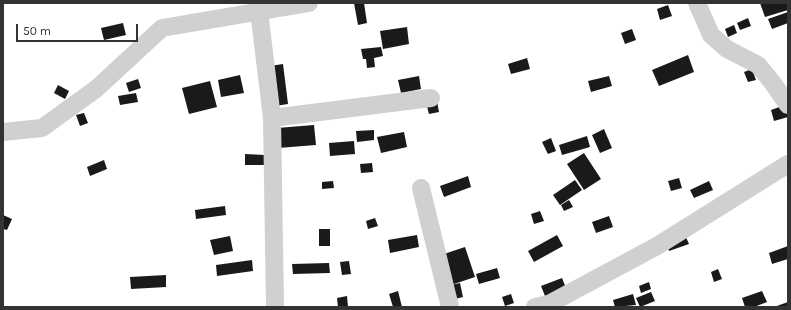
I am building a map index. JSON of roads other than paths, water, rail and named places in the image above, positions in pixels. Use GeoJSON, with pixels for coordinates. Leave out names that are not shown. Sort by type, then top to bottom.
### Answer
{"type":"FeatureCollection","features":[{"type":"Feature","properties":{"kind":"street"},"geometry":{"type":"LineString","coordinates":[[3,132],[42,128],[96,89],[162,28],[259,7],[309,3]]}},
{"type":"Feature","properties":{"kind":"street"},"geometry":{"type":"LineString","coordinates":[[697,3],[711,35],[728,49],[758,65],[788,105]]}},
{"type":"Feature","properties":{"kind":"street"},"geometry":{"type":"LineString","coordinates":[[259,7],[272,118],[275,307]]}},
{"type":"Feature","properties":{"kind":"street"},"geometry":{"type":"LineString","coordinates":[[272,118],[431,98]]}},
{"type":"Feature","properties":{"kind":"street"},"geometry":{"type":"LineString","coordinates":[[535,307],[549,304],[657,246],[788,164]]}},
{"type":"Feature","properties":{"kind":"street"},"geometry":{"type":"LineString","coordinates":[[421,188],[450,307]]}}]}
